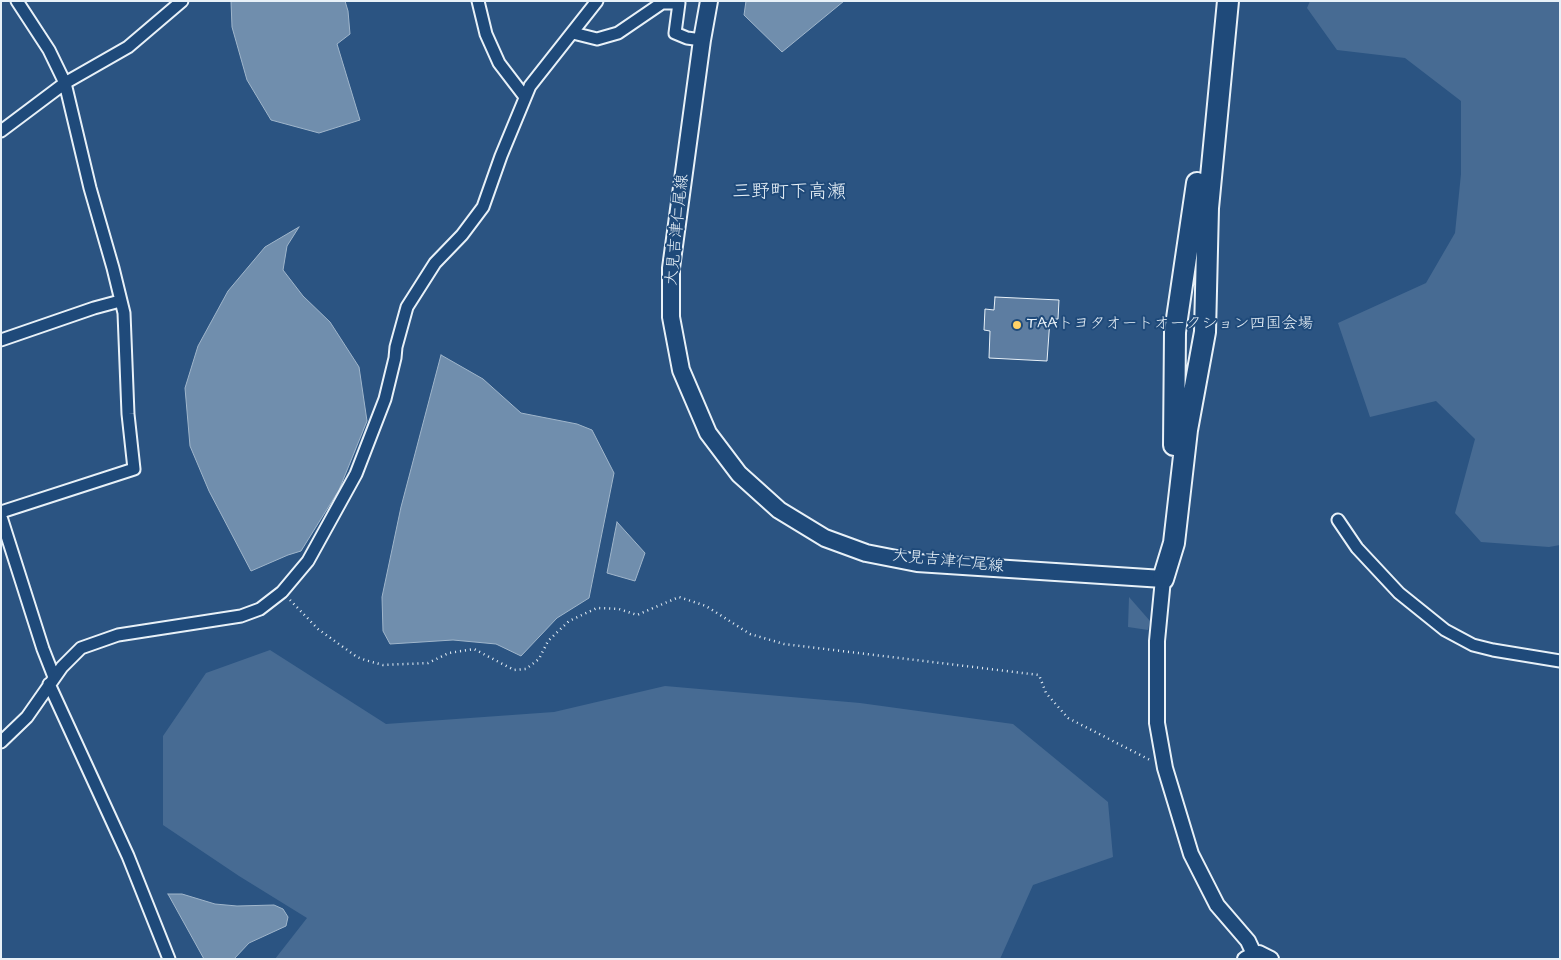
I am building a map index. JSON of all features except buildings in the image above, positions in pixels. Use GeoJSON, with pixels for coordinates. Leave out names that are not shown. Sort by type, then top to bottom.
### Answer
{"type":"FeatureCollection","features":[{"type":"Feature","properties":{"kind":"highway"},"geometry":{"type":"LineString","coordinates":[[1163,579],[1175,436],[1175,332],[1195,205],[1215,1]]}},
{"type":"Feature","properties":{"kind":"highway"},"geometry":{"type":"LineString","coordinates":[[1163,579],[1174,543],[1187,430],[1205,332],[1208,208],[1228,1]]}},
{"type":"Feature","properties":{"kind":"main road","name":"大見吉津仁尾線"},"geometry":{"type":"LineString","coordinates":[[708,1],[672,268],[671,317],[680,370],[708,433],[739,474],[779,510],[825,538],[866,553],[917,562],[1163,579]]}},
{"type":"Feature","properties":{"kind":"street"},"geometry":{"type":"LineString","coordinates":[[1,512],[134,469],[128,414],[124,313],[113,268],[90,188],[65,84],[49,50],[17,1]]}},
{"type":"Feature","properties":{"kind":"street"},"geometry":{"type":"LineString","coordinates":[[1,131],[65,84],[128,47],[182,1]]}},
{"type":"Feature","properties":{"kind":"street"},"geometry":{"type":"LineString","coordinates":[[478,1],[486,34],[499,63],[525,97]]}},
{"type":"Feature","properties":{"kind":"street"},"geometry":{"type":"LineString","coordinates":[[1,742],[27,717],[62,667],[80,648],[118,635],[241,616],[260,609],[282,592],[308,562],[356,474],[385,399],[407,307],[435,263],[462,235],[483,207],[530,86],[598,1]]}},
{"type":"Feature","properties":{"kind":"street"},"geometry":{"type":"LineString","coordinates":[[572,32],[597,40],[618,33],[662,3],[679,4],[675,33],[687,38],[702,40]]}},
{"type":"Feature","properties":{"kind":"street"},"geometry":{"type":"LineString","coordinates":[[1,340],[120,301]]}},
{"type":"Feature","properties":{"kind":"street"},"geometry":{"type":"LineString","coordinates":[[1,517],[52,681],[128,856],[169,959]]}},
{"type":"Feature","properties":{"kind":"street"},"geometry":{"type":"LineString","coordinates":[[1338,520],[1357,548],[1399,593],[1445,630],[1473,645],[1560,661]]}},
{"type":"Feature","properties":{"kind":"street"},"geometry":{"type":"LineString","coordinates":[[1163,579],[1157,641],[1157,723],[1165,768],[1192,854],[1217,905],[1248,941],[1250,956],[1266,955],[1271,959]]}},
{"type":"Feature","properties":{"kind":"path"},"geometry":{"type":"LineString","coordinates":[[282,592],[318,629],[357,658],[383,665],[428,663],[449,653],[474,650],[514,670],[526,668],[538,659],[548,641],[569,621],[597,608],[619,609],[638,615],[679,597],[706,606],[750,634],[784,644],[1039,675],[1046,693],[1068,718],[1165,768]]}},
{"type":"Feature","properties":{"kind":"shaded area"},"geometry":{"type":"Polygon","coordinates":[[[231,1],[345,1],[350,34],[337,44],[360,120],[319,133],[271,120],[247,80],[232,27],[231,1]]]}},
{"type":"Feature","properties":{"kind":"shaded area"},"geometry":{"type":"Polygon","coordinates":[[[746,1],[844,1],[782,52],[744,15],[746,1]]]}},
{"type":"Feature","properties":{"kind":"shaded area"},"geometry":{"type":"Polygon","coordinates":[[[1310,1],[1560,1],[1560,545],[1549,547],[1481,542],[1455,513],[1475,439],[1436,401],[1370,417],[1338,323],[1426,283],[1455,233],[1461,174],[1461,101],[1405,58],[1337,50],[1307,8],[1310,1]]]}},
{"type":"Feature","properties":{"kind":"shaded area"},"geometry":{"type":"Polygon","coordinates":[[[299,227],[287,246],[283,270],[303,296],[330,322],[359,367],[367,421],[339,490],[301,551],[251,571],[209,491],[190,446],[185,388],[198,346],[228,291],[265,247],[299,227]]]}},
{"type":"Feature","properties":{"kind":"shaded area"},"geometry":{"type":"Polygon","coordinates":[[[441,355],[483,379],[521,413],[577,424],[592,430],[614,473],[589,598],[557,618],[521,656],[496,644],[453,640],[390,644],[383,631],[382,597],[401,507],[441,355]]]}},
{"type":"Feature","properties":{"kind":"shaded area"},"geometry":{"type":"Polygon","coordinates":[[[617,522],[645,553],[635,581],[607,573],[617,522]]]}},
{"type":"Feature","properties":{"kind":"shaded area"},"geometry":{"type":"Polygon","coordinates":[[[1129,597],[1150,621],[1148,630],[1128,627],[1129,597]]]}},
{"type":"Feature","properties":{"kind":"shaded area"},"geometry":{"type":"Polygon","coordinates":[[[270,650],[386,724],[554,712],[665,686],[860,703],[1013,724],[1108,802],[1113,857],[1033,885],[1000,959],[275,959],[307,918],[239,876],[163,825],[163,736],[206,673],[270,650]]]}},
{"type":"Feature","properties":{"kind":"shaded area"},"geometry":{"type":"Polygon","coordinates":[[[168,894],[182,894],[215,904],[237,906],[274,905],[283,909],[288,917],[286,926],[249,943],[234,959],[204,959],[168,894]]]}},
{"type":"Feature","properties":{"kind":"place","name":"TAAトヨタオートオークション四国会場"},"geometry":{"type":"Point","coordinates":[1017,325]}},
{"type":"Feature","properties":{"kind":"district","name":"三野町下高瀬"},"geometry":{"type":"Point","coordinates":[789,193]}}]}
